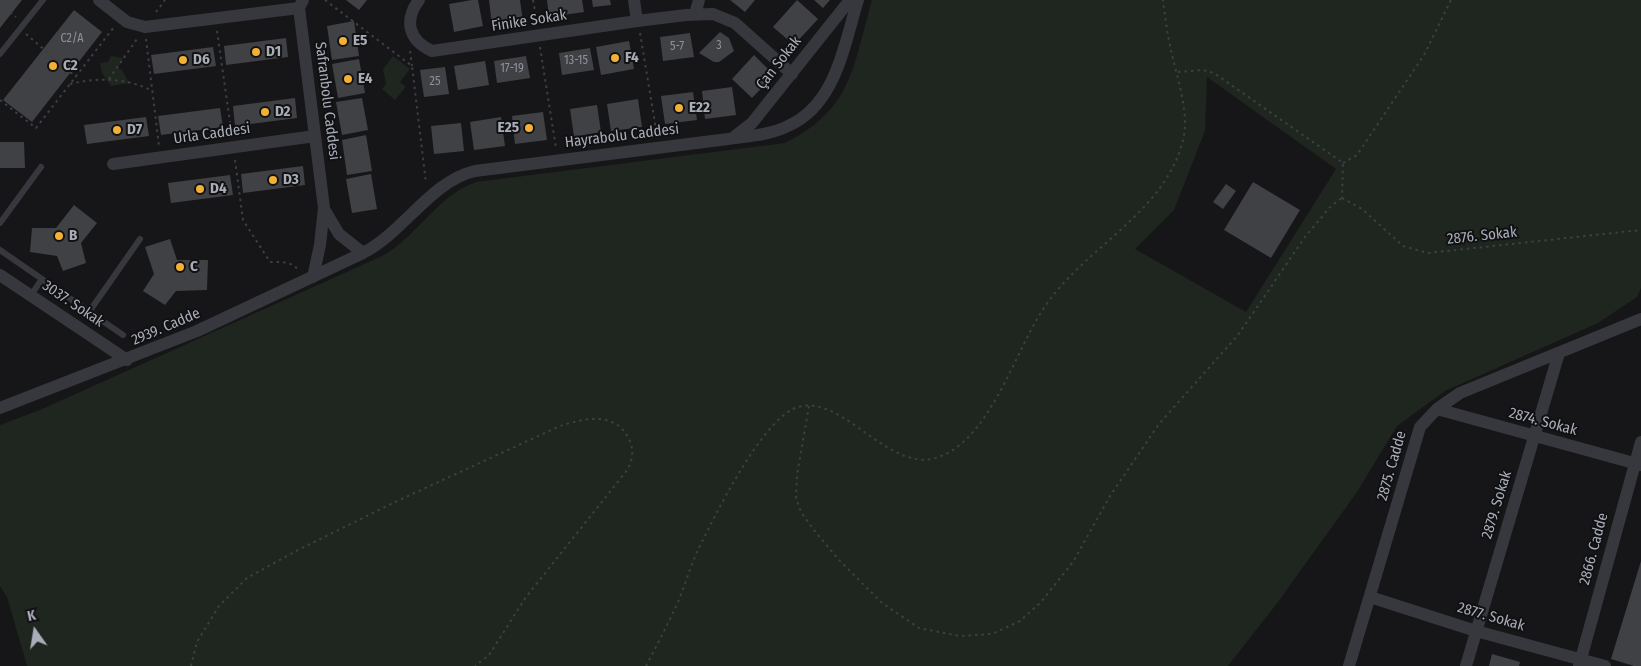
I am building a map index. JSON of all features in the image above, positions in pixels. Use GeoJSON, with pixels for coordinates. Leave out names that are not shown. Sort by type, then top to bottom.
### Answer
{"type":"FeatureCollection","features":[{"type":"Feature","properties":{"kind":"street"},"geometry":{"type":"LineString","coordinates":[[99,0],[131,24],[145,27],[216,19],[301,4]]}},
{"type":"Feature","properties":{"kind":"street","name":"Finike Sokak"},"geometry":{"type":"LineString","coordinates":[[419,0],[410,14],[410,26],[417,40],[432,51],[637,21],[695,14],[719,15],[731,20],[792,74]]}},
{"type":"Feature","properties":{"kind":"street"},"geometry":{"type":"LineString","coordinates":[[634,0],[637,21]]}},
{"type":"Feature","properties":{"kind":"street"},"geometry":{"type":"LineString","coordinates":[[695,14],[699,0]]}},
{"type":"Feature","properties":{"kind":"street","name":"Çan Sokak"},"geometry":{"type":"LineString","coordinates":[[728,139],[744,131],[752,123],[850,0]]}},
{"type":"Feature","properties":{"kind":"street","name":"Hayrabolu Caddesi"},"geometry":{"type":"LineString","coordinates":[[340,264],[363,253],[388,237],[446,183],[467,173],[728,139],[781,129],[803,118],[816,106],[832,82],[858,0]]}},
{"type":"Feature","properties":{"kind":"street","name":"Safranbolu Caddesi"},"geometry":{"type":"LineString","coordinates":[[301,4],[324,208],[320,245],[308,279]]}},
{"type":"Feature","properties":{"kind":"street","name":"Urla Caddesi"},"geometry":{"type":"LineString","coordinates":[[113,164],[315,136]]}},
{"type":"Feature","properties":{"kind":"street","name":"Safranbolu Caddesi"},"geometry":{"type":"LineString","coordinates":[[324,208],[339,234],[363,253]]}},
{"type":"Feature","properties":{"kind":"street","name":"2939. Cadde"},"geometry":{"type":"LineString","coordinates":[[0,408],[127,360],[212,325],[340,264]]}},
{"type":"Feature","properties":{"kind":"street","name":"3037. Sokak"},"geometry":{"type":"LineString","coordinates":[[0,275],[127,360]]}},
{"type":"Feature","properties":{"kind":"street","name":"2875. Cadde"},"geometry":{"type":"LineString","coordinates":[[1349,666],[1420,427],[1437,409],[1460,393],[1641,319]]}},
{"type":"Feature","properties":{"kind":"street","name":"2879. Sokak"},"geometry":{"type":"LineString","coordinates":[[1466,666],[1560,353]]}},
{"type":"Feature","properties":{"kind":"street","name":"2874. Sokak"},"geometry":{"type":"LineString","coordinates":[[1437,409],[1638,465]]}},
{"type":"Feature","properties":{"kind":"street","name":"2866. Cadde"},"geometry":{"type":"LineString","coordinates":[[1580,663],[1638,465],[1641,442]]}},
{"type":"Feature","properties":{"kind":"street","name":"2877. Sokak"},"geometry":{"type":"LineString","coordinates":[[1370,597],[1580,663],[1605,666]]}},
{"type":"Feature","properties":{"kind":"lane"},"geometry":{"type":"LineString","coordinates":[[0,54],[43,0]]}},
{"type":"Feature","properties":{"kind":"lane"},"geometry":{"type":"LineString","coordinates":[[0,223],[41,167]]}},
{"type":"Feature","properties":{"kind":"lane"},"geometry":{"type":"LineString","coordinates":[[89,312],[140,239]]}},
{"type":"Feature","properties":{"kind":"lane"},"geometry":{"type":"LineString","coordinates":[[0,250],[123,335]]}},
{"type":"Feature","properties":{"kind":"lane"},"geometry":{"type":"LineString","coordinates":[[31,296],[42,279]]}},
{"type":"Feature","properties":{"kind":"path"},"geometry":{"type":"LineString","coordinates":[[325,0],[412,66],[428,200]]}},
{"type":"Feature","properties":{"kind":"path"},"geometry":{"type":"LineString","coordinates":[[533,0],[558,160]]}},
{"type":"Feature","properties":{"kind":"path"},"geometry":{"type":"LineString","coordinates":[[646,666],[678,602],[698,551],[738,476],[762,438],[793,409],[809,406],[820,407],[837,415],[900,454],[916,460],[942,456],[960,445],[979,425],[1045,305],[1068,278],[1146,204],[1166,179],[1184,137],[1178,72],[1172,53],[1163,0]]}},
{"type":"Feature","properties":{"kind":"path"},"geometry":{"type":"LineString","coordinates":[[1343,163],[1357,155],[1419,63],[1451,0]]}},
{"type":"Feature","properties":{"kind":"path"},"geometry":{"type":"LineString","coordinates":[[0,4],[76,77]]}},
{"type":"Feature","properties":{"kind":"path"},"geometry":{"type":"LineString","coordinates":[[0,100],[36,128],[121,17]]}},
{"type":"Feature","properties":{"kind":"path"},"geometry":{"type":"LineString","coordinates":[[216,19],[242,220],[270,262],[294,265],[308,279]]}},
{"type":"Feature","properties":{"kind":"path"},"geometry":{"type":"LineString","coordinates":[[637,21],[660,148]]}},
{"type":"Feature","properties":{"kind":"path"},"geometry":{"type":"LineString","coordinates":[[109,79],[145,27]]}},
{"type":"Feature","properties":{"kind":"path"},"geometry":{"type":"LineString","coordinates":[[145,27],[161,158]]}},
{"type":"Feature","properties":{"kind":"path"},"geometry":{"type":"LineString","coordinates":[[1178,72],[1203,70],[1214,73],[1343,163]]}},
{"type":"Feature","properties":{"kind":"path"},"geometry":{"type":"LineString","coordinates":[[70,84],[109,79],[128,81],[153,92]]}},
{"type":"Feature","properties":{"kind":"path"},"geometry":{"type":"LineString","coordinates":[[809,406],[797,475],[796,498],[801,512],[813,529],[839,560],[882,603],[920,628],[959,636],[992,634],[1020,621],[1041,602],[1073,562],[1110,496],[1159,424],[1238,335],[1306,237],[1331,206],[1342,198],[1343,163]]}},
{"type":"Feature","properties":{"kind":"path","name":"2876. Sokak"},"geometry":{"type":"LineString","coordinates":[[1342,198],[1362,209],[1403,246],[1428,253],[1641,230]]}},
{"type":"Feature","properties":{"kind":"path"},"geometry":{"type":"LineString","coordinates":[[191,666],[197,642],[218,606],[247,578],[296,550],[560,426],[586,419],[606,419],[614,423],[622,428],[631,445],[633,454],[628,469],[526,597],[489,655],[474,666]]}},
{"type":"Feature","properties":{"kind":"shaded area"},"geometry":{"type":"Polygon","coordinates":[[[872,0],[1641,0],[1641,288],[1637,297],[1598,323],[1445,391],[1397,426],[1357,492],[1278,602],[1228,666],[27,666],[7,597],[0,586],[0,425],[40,410],[380,257],[405,239],[449,197],[462,188],[476,182],[785,143],[807,130],[825,116],[847,84],[872,0]],[[1207,77],[1205,131],[1174,210],[1135,249],[1246,312],[1336,169],[1207,77]]]}},
{"type":"Feature","properties":{"kind":"shaded area"},"geometry":{"type":"Polygon","coordinates":[[[111,56],[123,58],[118,68],[122,70],[129,83],[111,86],[102,73],[100,63],[108,62],[111,56]]]}},
{"type":"Feature","properties":{"kind":"shaded area"},"geometry":{"type":"Polygon","coordinates":[[[393,56],[410,69],[400,82],[406,87],[395,100],[382,89],[386,84],[383,69],[393,56]]]}},
{"type":"Feature","properties":{"kind":"building"},"geometry":{"type":"Polygon","coordinates":[[[0,0],[22,0],[0,28],[0,0]]]}},
{"type":"Feature","properties":{"kind":"building"},"geometry":{"type":"Polygon","coordinates":[[[346,0],[367,0],[359,10],[346,0]]]}},
{"type":"Feature","properties":{"kind":"building"},"geometry":{"type":"Polygon","coordinates":[[[478,0],[483,26],[454,32],[449,4],[478,0]]]}},
{"type":"Feature","properties":{"kind":"building"},"geometry":{"type":"Polygon","coordinates":[[[489,0],[520,0],[523,22],[492,26],[489,0]]]}},
{"type":"Feature","properties":{"kind":"building"},"geometry":{"type":"Polygon","coordinates":[[[547,0],[582,0],[584,12],[549,17],[547,0]]]}},
{"type":"Feature","properties":{"kind":"building"},"geometry":{"type":"Polygon","coordinates":[[[592,0],[610,0],[611,5],[593,7],[592,0]]]}},
{"type":"Feature","properties":{"kind":"building"},"geometry":{"type":"Polygon","coordinates":[[[730,0],[755,0],[745,12],[730,0]]]}},
{"type":"Feature","properties":{"kind":"building"},"geometry":{"type":"Polygon","coordinates":[[[797,0],[818,19],[794,45],[773,27],[797,0]]]}},
{"type":"Feature","properties":{"kind":"building"},"geometry":{"type":"Polygon","coordinates":[[[814,0],[830,0],[823,8],[814,0]]]}},
{"type":"Feature","properties":{"kind":"building","name":"C2"},"geometry":{"type":"Polygon","coordinates":[[[74,10],[102,32],[32,122],[3,100],[74,10]]]}},
{"type":"Feature","properties":{"kind":"building","name":"E5"},"geometry":{"type":"Polygon","coordinates":[[[354,21],[359,56],[332,60],[327,26],[354,21]]]}},
{"type":"Feature","properties":{"kind":"building"},"geometry":{"type":"Polygon","coordinates":[[[720,32],[729,38],[734,51],[719,62],[714,62],[699,53],[720,32]]]}},
{"type":"Feature","properties":{"kind":"building"},"geometry":{"type":"Polygon","coordinates":[[[690,33],[694,57],[663,61],[660,37],[690,33]]]}},
{"type":"Feature","properties":{"kind":"building","name":"D1"},"geometry":{"type":"Polygon","coordinates":[[[286,38],[288,57],[226,65],[224,46],[286,38]]]}},
{"type":"Feature","properties":{"kind":"building","name":"F4"},"geometry":{"type":"Polygon","coordinates":[[[629,41],[634,69],[601,75],[596,47],[629,41]]]}},
{"type":"Feature","properties":{"kind":"building","name":"D6"},"geometry":{"type":"Polygon","coordinates":[[[213,47],[216,66],[154,74],[151,55],[213,47]]]}},
{"type":"Feature","properties":{"kind":"building"},"geometry":{"type":"Polygon","coordinates":[[[590,48],[594,70],[562,75],[559,53],[590,48]]]}},
{"type":"Feature","properties":{"kind":"building"},"geometry":{"type":"Polygon","coordinates":[[[754,55],[774,75],[752,98],[732,79],[754,55]]]}},
{"type":"Feature","properties":{"kind":"building"},"geometry":{"type":"Polygon","coordinates":[[[526,56],[530,78],[497,83],[494,61],[526,56]]]}},
{"type":"Feature","properties":{"kind":"building","name":"E4"},"geometry":{"type":"Polygon","coordinates":[[[359,59],[365,93],[338,98],[332,64],[359,59]]]}},
{"type":"Feature","properties":{"kind":"building"},"geometry":{"type":"Polygon","coordinates":[[[485,61],[489,85],[458,90],[454,66],[485,61]]]}},
{"type":"Feature","properties":{"kind":"building"},"geometry":{"type":"Polygon","coordinates":[[[445,67],[449,94],[424,97],[420,70],[445,67]]]}},
{"type":"Feature","properties":{"kind":"building"},"geometry":{"type":"Polygon","coordinates":[[[732,87],[736,115],[705,119],[702,91],[732,87]]]}},
{"type":"Feature","properties":{"kind":"building","name":"E22"},"geometry":{"type":"Polygon","coordinates":[[[693,92],[697,120],[665,124],[661,96],[693,92]]]}},
{"type":"Feature","properties":{"kind":"building","name":"D2"},"geometry":{"type":"Polygon","coordinates":[[[295,98],[297,118],[235,126],[233,106],[295,98]]]}},
{"type":"Feature","properties":{"kind":"building"},"geometry":{"type":"Polygon","coordinates":[[[362,98],[368,130],[342,135],[336,102],[362,98]]]}},
{"type":"Feature","properties":{"kind":"building"},"geometry":{"type":"Polygon","coordinates":[[[638,99],[642,127],[611,131],[607,104],[638,99]]]}},
{"type":"Feature","properties":{"kind":"building"},"geometry":{"type":"Polygon","coordinates":[[[597,105],[601,132],[574,137],[570,109],[597,105]]]}},
{"type":"Feature","properties":{"kind":"building"},"geometry":{"type":"Polygon","coordinates":[[[220,108],[223,127],[161,135],[158,116],[220,108]]]}},
{"type":"Feature","properties":{"kind":"building","name":"E25"},"geometry":{"type":"Polygon","coordinates":[[[543,112],[547,140],[515,144],[512,116],[543,112]]]}},
{"type":"Feature","properties":{"kind":"building","name":"D7"},"geometry":{"type":"Polygon","coordinates":[[[146,117],[149,136],[87,144],[84,125],[146,117]]]}},
{"type":"Feature","properties":{"kind":"building"},"geometry":{"type":"Polygon","coordinates":[[[501,117],[505,146],[474,150],[470,122],[501,117]]]}},
{"type":"Feature","properties":{"kind":"building"},"geometry":{"type":"Polygon","coordinates":[[[461,123],[464,151],[434,154],[431,126],[461,123]]]}},
{"type":"Feature","properties":{"kind":"building"},"geometry":{"type":"Polygon","coordinates":[[[366,135],[372,171],[347,175],[342,140],[366,135]]]}},
{"type":"Feature","properties":{"kind":"building"},"geometry":{"type":"Polygon","coordinates":[[[0,142],[24,142],[25,168],[0,168],[0,142]]]}},
{"type":"Feature","properties":{"kind":"building","name":"D3"},"geometry":{"type":"Polygon","coordinates":[[[303,166],[305,185],[243,193],[241,174],[303,166]]]}},
{"type":"Feature","properties":{"kind":"building"},"geometry":{"type":"Polygon","coordinates":[[[371,174],[377,209],[352,213],[346,179],[371,174]]]}},
{"type":"Feature","properties":{"kind":"building","name":"D4"},"geometry":{"type":"Polygon","coordinates":[[[230,175],[233,195],[171,203],[168,183],[230,175]]]}},
{"type":"Feature","properties":{"kind":"building"},"geometry":{"type":"Polygon","coordinates":[[[1253,182],[1300,210],[1271,258],[1224,230],[1253,182]]]}},
{"type":"Feature","properties":{"kind":"building"},"geometry":{"type":"Polygon","coordinates":[[[1226,184],[1236,191],[1223,209],[1213,202],[1226,184]]]}},
{"type":"Feature","properties":{"kind":"building","name":"B"},"geometry":{"type":"Polygon","coordinates":[[[74,205],[97,223],[81,243],[86,263],[63,271],[57,256],[30,252],[32,228],[56,228],[74,205]]]}},
{"type":"Feature","properties":{"kind":"building","name":"C"},"geometry":{"type":"Polygon","coordinates":[[[170,239],[177,260],[208,260],[207,290],[176,291],[165,305],[143,291],[154,274],[145,247],[170,239]]]}},
{"type":"Feature","properties":{"kind":"building"},"geometry":{"type":"Polygon","coordinates":[[[1641,561],[1641,666],[1634,666],[1611,659],[1641,561]]]}},
{"type":"Feature","properties":{"kind":"building"},"geometry":{"type":"Polygon","coordinates":[[[1492,654],[1520,662],[1519,666],[1489,666],[1492,654]]]}},
{"type":"Feature","properties":{"kind":"place","name":"E5"},"geometry":{"type":"Point","coordinates":[343,41]}},
{"type":"Feature","properties":{"kind":"place","name":"D1"},"geometry":{"type":"Point","coordinates":[256,52]}},
{"type":"Feature","properties":{"kind":"place","name":"F4"},"geometry":{"type":"Point","coordinates":[615,58]}},
{"type":"Feature","properties":{"kind":"place","name":"D6"},"geometry":{"type":"Point","coordinates":[183,60]}},
{"type":"Feature","properties":{"kind":"place","name":"C2"},"geometry":{"type":"Point","coordinates":[53,66]}},
{"type":"Feature","properties":{"kind":"place","name":"E4"},"geometry":{"type":"Point","coordinates":[348,79]}},
{"type":"Feature","properties":{"kind":"place","name":"E22"},"geometry":{"type":"Point","coordinates":[679,108]}},
{"type":"Feature","properties":{"kind":"place","name":"D2"},"geometry":{"type":"Point","coordinates":[265,112]}},
{"type":"Feature","properties":{"kind":"place","name":"E25"},"geometry":{"type":"Point","coordinates":[529,128]}},
{"type":"Feature","properties":{"kind":"place","name":"D7"},"geometry":{"type":"Point","coordinates":[117,130]}},
{"type":"Feature","properties":{"kind":"place","name":"D3"},"geometry":{"type":"Point","coordinates":[273,180]}},
{"type":"Feature","properties":{"kind":"place","name":"D4"},"geometry":{"type":"Point","coordinates":[200,189]}},
{"type":"Feature","properties":{"kind":"place","name":"B"},"geometry":{"type":"Point","coordinates":[59,236]}},
{"type":"Feature","properties":{"kind":"place","name":"C"},"geometry":{"type":"Point","coordinates":[180,267]}}]}
